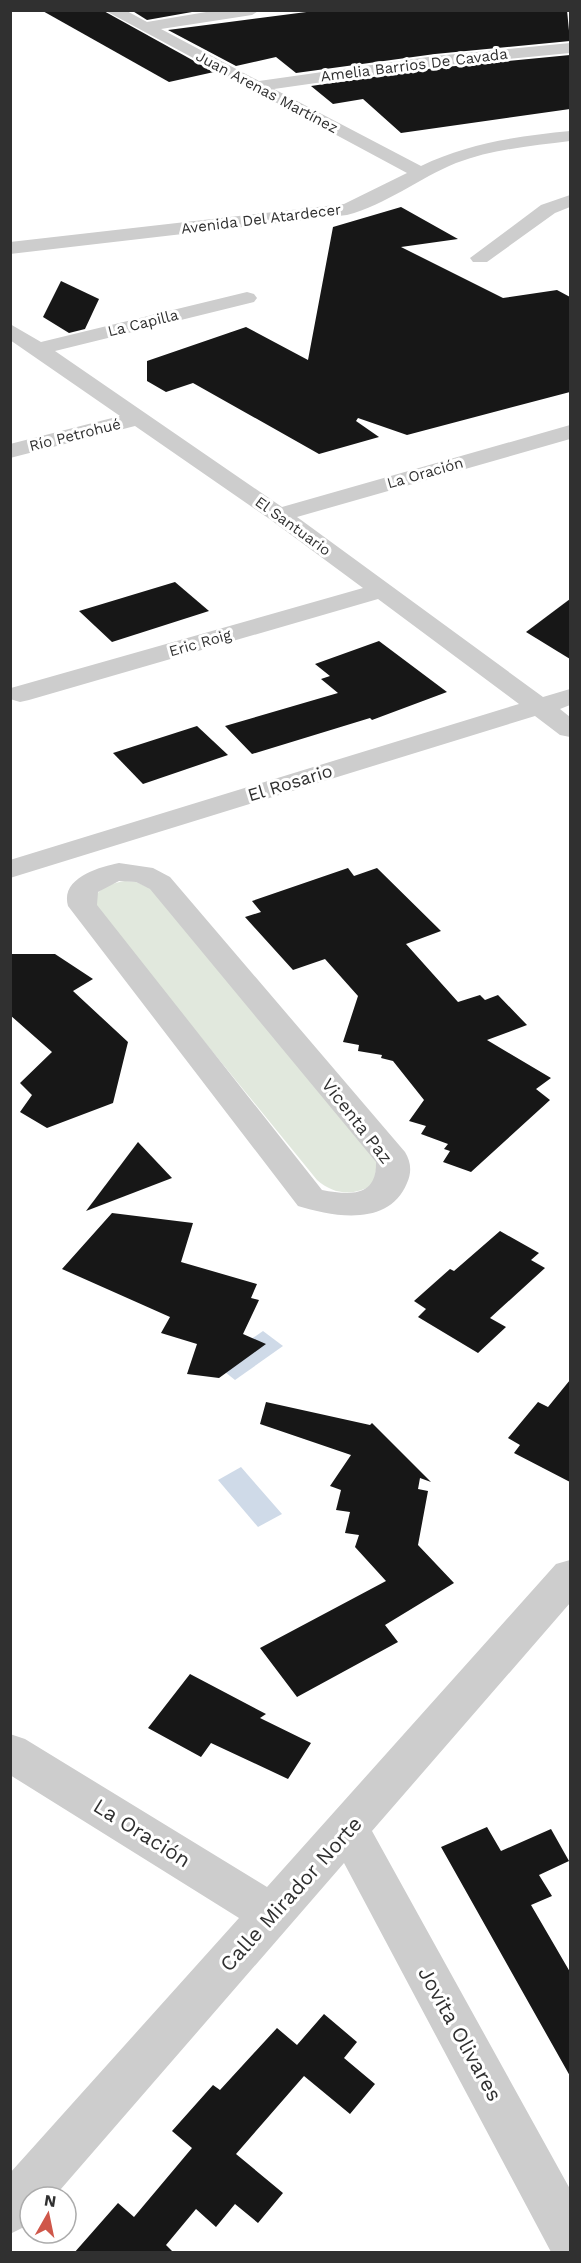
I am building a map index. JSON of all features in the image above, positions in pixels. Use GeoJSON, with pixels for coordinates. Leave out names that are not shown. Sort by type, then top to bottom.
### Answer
{"type":"FeatureCollection","features":[{"type":"Feature","properties":{"kind":"street","name":"Juan Arenas Martínez"},"geometry":{"type":"LineString","coordinates":[[112,10],[421,173]]}},
{"type":"Feature","properties":{"kind":"street"},"geometry":{"type":"LineString","coordinates":[[144,27],[252,10]]}},
{"type":"Feature","properties":{"kind":"street","name":"Amelia Barrios De Cavada"},"geometry":{"type":"LineString","coordinates":[[257,86],[435,61],[570,48]]}},
{"type":"Feature","properties":{"kind":"street","name":"Avenida Del Atardecer"},"geometry":{"type":"LineString","coordinates":[[10,248],[347,209],[387,194],[421,173],[476,152],[570,136]]}},
{"type":"Feature","properties":{"kind":"street"},"geometry":{"type":"LineString","coordinates":[[480,258],[548,209],[570,201]]}},
{"type":"Feature","properties":{"kind":"street","name":"La Capilla"},"geometry":{"type":"LineString","coordinates":[[39,349],[247,297]]}},
{"type":"Feature","properties":{"kind":"street","name":"El Santuario"},"geometry":{"type":"LineString","coordinates":[[10,330],[279,515],[570,729]]}},
{"type":"Feature","properties":{"kind":"street","name":"Río Petrohué"},"geometry":{"type":"LineString","coordinates":[[10,451],[140,418]]}},
{"type":"Feature","properties":{"kind":"street","name":"La Oración"},"geometry":{"type":"LineString","coordinates":[[279,515],[570,432]]}},
{"type":"Feature","properties":{"kind":"street","name":"Eric Roig"},"geometry":{"type":"LineString","coordinates":[[20,694],[380,591]]}},
{"type":"Feature","properties":{"kind":"street","name":"El Rosario"},"geometry":{"type":"LineString","coordinates":[[10,869],[570,697]]}},
{"type":"Feature","properties":{"kind":"street"},"geometry":{"type":"LineString","coordinates":[[84,846],[108,874]]}},
{"type":"Feature","properties":{"kind":"street","name":"Vicenta Paz"},"geometry":{"type":"LineString","coordinates":[[119,872],[143,874],[160,883],[393,1160],[395,1171],[392,1182],[383,1192],[356,1205],[324,1203],[310,1198],[83,906],[81,898],[83,891],[97,879],[108,874],[119,872]]}},
{"type":"Feature","properties":{"kind":"street","name":"Calle Mirador Norte"},"geometry":{"type":"LineString","coordinates":[[10,2210],[349,1830],[570,1576]]}},
{"type":"Feature","properties":{"kind":"street","name":"La Oración"},"geometry":{"type":"LineString","coordinates":[[10,1752],[273,1915]]}},
{"type":"Feature","properties":{"kind":"street","name":"Jovita Olivares"},"geometry":{"type":"LineString","coordinates":[[349,1830],[570,2238]]}},
{"type":"Feature","properties":{"kind":"shaded area"},"geometry":{"type":"Polygon","coordinates":[[[125,881],[136,882],[152,889],[378,1160],[373,1185],[358,1191],[344,1192],[330,1189],[317,1180],[98,911],[94,898],[97,894],[107,886],[125,881]]]}},
{"type":"Feature","properties":{"kind":"water"},"geometry":{"type":"Polygon","coordinates":[[[263,1331],[283,1346],[235,1380],[215,1364],[263,1331]]]}},
{"type":"Feature","properties":{"kind":"water"},"geometry":{"type":"Polygon","coordinates":[[[241,1467],[282,1514],[258,1527],[218,1480],[241,1467]]]}},
{"type":"Feature","properties":{"kind":"building"},"geometry":{"type":"Polygon","coordinates":[[[41,10],[102,10],[214,72],[169,82],[41,10]]]}},
{"type":"Feature","properties":{"kind":"building"},"geometry":{"type":"Polygon","coordinates":[[[131,10],[192,10],[192,12],[147,20],[131,10]]]}},
{"type":"Feature","properties":{"kind":"building"},"geometry":{"type":"Polygon","coordinates":[[[322,10],[567,10],[570,41],[435,54],[296,73],[276,57],[236,66],[168,30],[322,10]]]}},
{"type":"Feature","properties":{"kind":"building"},"geometry":{"type":"Polygon","coordinates":[[[570,55],[570,109],[401,133],[363,99],[333,104],[311,86],[435,68],[570,55]]]}},
{"type":"Feature","properties":{"kind":"building"},"geometry":{"type":"Polygon","coordinates":[[[401,207],[458,239],[401,247],[503,298],[557,290],[570,297],[570,392],[407,435],[358,418],[356,421],[379,437],[319,454],[193,383],[166,392],[147,381],[147,361],[246,327],[308,360],[333,227],[401,207]]]}},
{"type":"Feature","properties":{"kind":"building"},"geometry":{"type":"Polygon","coordinates":[[[61,281],[99,299],[85,329],[69,333],[43,317],[61,281]]]}},
{"type":"Feature","properties":{"kind":"building"},"geometry":{"type":"Polygon","coordinates":[[[175,582],[209,611],[112,642],[79,611],[175,582]]]}},
{"type":"Feature","properties":{"kind":"building"},"geometry":{"type":"Polygon","coordinates":[[[570,599],[570,659],[526,632],[570,599]]]}},
{"type":"Feature","properties":{"kind":"building"},"geometry":{"type":"Polygon","coordinates":[[[379,641],[447,692],[372,720],[370,718],[252,754],[225,726],[338,693],[321,679],[330,676],[315,664],[379,641]]]}},
{"type":"Feature","properties":{"kind":"building"},"geometry":{"type":"Polygon","coordinates":[[[197,726],[228,755],[143,784],[113,753],[197,726]]]}},
{"type":"Feature","properties":{"kind":"building"},"geometry":{"type":"Polygon","coordinates":[[[348,868],[354,876],[377,868],[441,931],[406,944],[458,1002],[480,995],[485,1000],[498,995],[527,1025],[487,1040],[551,1078],[536,1089],[550,1100],[471,1172],[443,1162],[450,1151],[444,1149],[448,1144],[421,1134],[426,1126],[409,1121],[424,1100],[393,1061],[381,1058],[382,1055],[358,1051],[359,1045],[343,1042],[358,996],[325,959],[293,970],[245,917],[261,912],[252,901],[348,868]]]}},
{"type":"Feature","properties":{"kind":"building"},"geometry":{"type":"Polygon","coordinates":[[[10,954],[55,954],[93,979],[73,991],[128,1042],[113,1103],[47,1128],[20,1112],[32,1095],[20,1083],[52,1052],[10,1015],[10,954]]]}},
{"type":"Feature","properties":{"kind":"building"},"geometry":{"type":"Polygon","coordinates":[[[138,1142],[172,1178],[86,1211],[138,1142]]]}},
{"type":"Feature","properties":{"kind":"building"},"geometry":{"type":"Polygon","coordinates":[[[112,1213],[193,1223],[181,1262],[257,1284],[251,1298],[259,1300],[243,1334],[266,1344],[219,1378],[187,1374],[197,1344],[161,1333],[170,1317],[62,1269],[112,1213]]]}},
{"type":"Feature","properties":{"kind":"building"},"geometry":{"type":"Polygon","coordinates":[[[500,1231],[539,1253],[531,1260],[545,1268],[490,1318],[506,1327],[478,1353],[418,1317],[426,1309],[414,1301],[450,1269],[454,1271],[500,1231]]]}},
{"type":"Feature","properties":{"kind":"building"},"geometry":{"type":"Polygon","coordinates":[[[570,1380],[570,1482],[514,1453],[520,1445],[508,1438],[538,1402],[548,1407],[570,1380]]]}},
{"type":"Feature","properties":{"kind":"building"},"geometry":{"type":"Polygon","coordinates":[[[266,1402],[370,1425],[372,1423],[431,1482],[420,1478],[418,1489],[428,1491],[418,1545],[454,1583],[385,1625],[398,1642],[297,1697],[260,1648],[386,1581],[355,1547],[359,1535],[345,1533],[350,1512],[336,1510],[341,1490],[330,1486],[351,1455],[260,1424],[266,1402]]]}},
{"type":"Feature","properties":{"kind":"building"},"geometry":{"type":"Polygon","coordinates":[[[190,1674],[266,1714],[260,1718],[311,1743],[288,1779],[211,1743],[201,1757],[148,1728],[190,1674]]]}},
{"type":"Feature","properties":{"kind":"building"},"geometry":{"type":"Polygon","coordinates":[[[487,1827],[501,1851],[551,1829],[569,1861],[539,1875],[552,1896],[531,1905],[570,1972],[570,2076],[441,1847],[487,1827]]]}},
{"type":"Feature","properties":{"kind":"building"},"geometry":{"type":"Polygon","coordinates":[[[324,2014],[357,2042],[344,2058],[375,2084],[350,2114],[304,2076],[236,2154],[283,2193],[258,2223],[235,2204],[216,2227],[196,2209],[166,2245],[174,2253],[74,2253],[118,2203],[134,2217],[192,2148],[172,2131],[213,2085],[220,2090],[277,2028],[297,2045],[324,2014]]]}}]}
